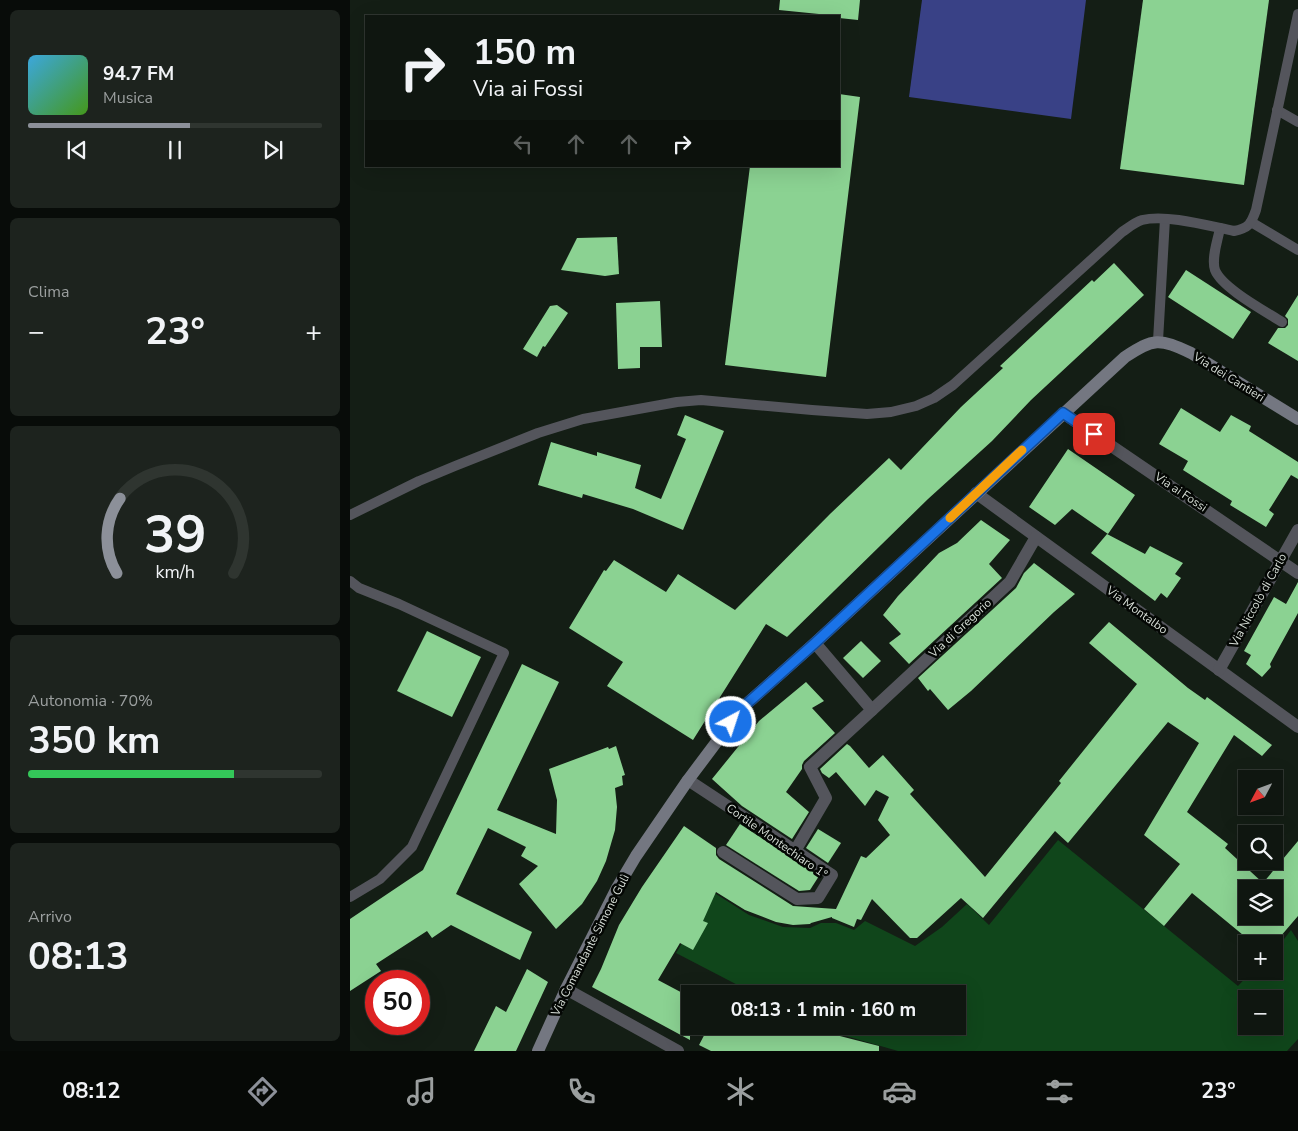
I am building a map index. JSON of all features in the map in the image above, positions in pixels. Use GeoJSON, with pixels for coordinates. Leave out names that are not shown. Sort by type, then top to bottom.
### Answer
{"type":"FeatureCollection","features":[{"type":"Feature","properties":{"kind":"main road","name":"Via Comandante Simone Gulì"},"geometry":{"type":"LineString","coordinates":[[538,1051],[566,989],[616,888],[688,780],[742,708],[1125,357],[1141,347],[1158,341]]}},
{"type":"Feature","properties":{"kind":"main road","name":"Via dei Cantieri"},"geometry":{"type":"LineString","coordinates":[[1158,341],[1174,345],[1191,353],[1298,419]]}},
{"type":"Feature","properties":{"kind":"street","name":"Via ai Fossi"},"geometry":{"type":"LineString","coordinates":[[1063,413],[1298,573]]}},
{"type":"Feature","properties":{"kind":"street","name":"Via Montalbo"},"geometry":{"type":"LineString","coordinates":[[976,493],[1298,727]]}},
{"type":"Feature","properties":{"kind":"street","name":"Via Niccolò di Carlo"},"geometry":{"type":"LineString","coordinates":[[1219,670],[1298,530]]}},
{"type":"Feature","properties":{"kind":"street","name":"Via di Gregorio"},"geometry":{"type":"LineString","coordinates":[[795,851],[826,798],[810,767],[1010,582],[1036,537]]}},
{"type":"Feature","properties":{"kind":"street"},"geometry":{"type":"LineString","coordinates":[[815,643],[872,710]]}},
{"type":"Feature","properties":{"kind":"street","name":"Cortile Montechiaro 1°"},"geometry":{"type":"LineString","coordinates":[[688,780],[832,875],[818,898],[797,899],[723,852]]}},
{"type":"Feature","properties":{"kind":"street"},"geometry":{"type":"LineString","coordinates":[[566,989],[678,1051]]}},
{"type":"Feature","properties":{"kind":"lane"},"geometry":{"type":"LineString","coordinates":[[350,515],[446,470],[538,433],[582,419],[677,402],[701,400],[867,414],[891,412],[916,406],[934,398],[953,385],[1122,232],[1142,220],[1165,219],[1234,230],[1244,229],[1251,222],[1256,210],[1298,14]]}},
{"type":"Feature","properties":{"kind":"lane"},"geometry":{"type":"LineString","coordinates":[[1277,110],[1298,122]]}},
{"type":"Feature","properties":{"kind":"lane"},"geometry":{"type":"LineString","coordinates":[[1158,341],[1165,219]]}},
{"type":"Feature","properties":{"kind":"lane"},"geometry":{"type":"LineString","coordinates":[[1251,222],[1298,250]]}},
{"type":"Feature","properties":{"kind":"lane"},"geometry":{"type":"LineString","coordinates":[[1220,228],[1214,269],[1220,280],[1282,322]]}},
{"type":"Feature","properties":{"kind":"lane"},"geometry":{"type":"LineString","coordinates":[[350,582],[359,588],[400,604],[504,652],[412,847],[380,879],[350,897]]}},
{"type":"Feature","properties":{"kind":"green space"},"geometry":{"type":"Polygon","coordinates":[[[1058,840],[1238,986],[1244,980],[1283,980],[1283,940],[1291,930],[1298,941],[1298,1039],[1287,1051],[898,1051],[842,1035],[966,1035],[966,985],[738,985],[676,953],[713,892],[749,915],[783,927],[810,928],[821,923],[836,923],[854,930],[865,921],[915,946],[942,927],[967,904],[989,925],[1058,840]]]}},
{"type":"Feature","properties":{"kind":"water"},"geometry":{"type":"Polygon","coordinates":[[[922,0],[1086,0],[1071,119],[909,97],[922,0]]]}},
{"type":"Feature","properties":{"kind":"building"},"geometry":{"type":"Polygon","coordinates":[[[780,0],[860,0],[858,20],[840,18],[840,15],[779,10],[780,0]]]}},
{"type":"Feature","properties":{"kind":"building"},"geometry":{"type":"Polygon","coordinates":[[[1143,0],[1269,0],[1244,185],[1120,169],[1143,0]]]}},
{"type":"Feature","properties":{"kind":"building"},"geometry":{"type":"Polygon","coordinates":[[[840,94],[860,97],[826,377],[725,365],[750,167],[840,167],[840,94]]]}},
{"type":"Feature","properties":{"kind":"building"},"geometry":{"type":"Polygon","coordinates":[[[617,237],[619,274],[605,276],[561,270],[577,238],[617,237]]]}},
{"type":"Feature","properties":{"kind":"building"},"geometry":{"type":"Polygon","coordinates":[[[1114,263],[1144,295],[1031,400],[992,441],[928,499],[787,637],[766,624],[693,740],[607,686],[623,662],[569,628],[604,570],[606,571],[614,560],[666,592],[678,574],[735,610],[830,514],[889,458],[901,470],[961,407],[1003,368],[1000,366],[1092,280],[1094,282],[1114,263]]]}},
{"type":"Feature","properties":{"kind":"building"},"geometry":{"type":"Polygon","coordinates":[[[1186,270],[1251,312],[1233,339],[1168,297],[1186,270]]]}},
{"type":"Feature","properties":{"kind":"building"},"geometry":{"type":"Polygon","coordinates":[[[1298,295],[1298,361],[1268,343],[1278,328],[1285,328],[1288,325],[1288,319],[1285,316],[1298,295]]]}},
{"type":"Feature","properties":{"kind":"building"},"geometry":{"type":"Polygon","coordinates":[[[660,301],[662,347],[640,347],[640,368],[618,369],[616,303],[660,301]]]}},
{"type":"Feature","properties":{"kind":"building"},"geometry":{"type":"Polygon","coordinates":[[[557,305],[568,313],[537,357],[523,349],[550,306],[557,305]]]}},
{"type":"Feature","properties":{"kind":"building"},"geometry":{"type":"Polygon","coordinates":[[[1181,408],[1220,432],[1231,415],[1251,426],[1249,431],[1298,462],[1298,479],[1291,475],[1269,510],[1274,514],[1266,527],[1230,505],[1232,501],[1183,470],[1188,461],[1159,444],[1181,408]]]}},
{"type":"Feature","properties":{"kind":"building"},"geometry":{"type":"Polygon","coordinates":[[[685,415],[724,431],[683,530],[633,509],[583,494],[582,498],[538,485],[551,442],[597,456],[597,452],[641,465],[635,488],[661,499],[686,439],[677,435],[685,415]]]}},
{"type":"Feature","properties":{"kind":"building"},"geometry":{"type":"Polygon","coordinates":[[[1068,449],[1135,495],[1108,534],[1072,509],[1055,525],[1029,507],[1068,449]]]}},
{"type":"Feature","properties":{"kind":"building"},"geometry":{"type":"Polygon","coordinates":[[[981,520],[1010,540],[989,564],[1002,578],[909,664],[889,643],[901,634],[883,615],[898,596],[939,553],[957,543],[981,520]]]}},
{"type":"Feature","properties":{"kind":"building"},"geometry":{"type":"Polygon","coordinates":[[[1107,534],[1145,554],[1150,546],[1183,563],[1175,574],[1181,578],[1167,598],[1161,593],[1155,601],[1091,553],[1107,534]]]}},
{"type":"Feature","properties":{"kind":"building"},"geometry":{"type":"Polygon","coordinates":[[[1034,563],[1075,594],[948,710],[930,689],[928,691],[918,678],[1016,588],[1024,573],[1034,563]]]}},
{"type":"Feature","properties":{"kind":"building"},"geometry":{"type":"Polygon","coordinates":[[[1298,582],[1298,613],[1270,664],[1271,667],[1262,677],[1246,664],[1251,655],[1244,651],[1274,597],[1286,604],[1298,582]]]}},
{"type":"Feature","properties":{"kind":"building"},"geometry":{"type":"Polygon","coordinates":[[[1109,622],[1188,688],[1205,700],[1207,697],[1272,745],[1262,756],[1234,735],[1187,812],[1228,844],[1225,848],[1238,860],[1238,870],[1249,870],[1260,880],[1238,880],[1238,925],[1283,925],[1283,880],[1266,880],[1274,870],[1283,870],[1283,859],[1298,841],[1298,916],[1282,935],[1243,935],[1192,893],[1164,926],[1144,909],[1180,864],[1144,835],[1199,743],[1168,722],[1068,843],[1055,831],[983,918],[961,898],[917,938],[910,938],[872,899],[861,920],[857,919],[854,927],[832,917],[810,924],[793,925],[776,922],[745,910],[716,892],[703,921],[708,923],[693,950],[680,943],[658,980],[681,992],[681,1035],[690,1035],[690,1040],[592,987],[619,925],[642,887],[684,826],[716,848],[716,855],[719,859],[793,906],[836,909],[861,856],[866,858],[890,835],[878,820],[889,797],[876,790],[865,806],[836,772],[829,778],[820,769],[847,744],[869,768],[883,755],[914,790],[910,794],[985,877],[1061,783],[1059,781],[1137,684],[1089,643],[1109,622]]]}},
{"type":"Feature","properties":{"kind":"building"},"geometry":{"type":"Polygon","coordinates":[[[427,631],[481,657],[452,717],[397,691],[427,631]]]}},
{"type":"Feature","properties":{"kind":"building"},"geometry":{"type":"Polygon","coordinates":[[[861,641],[881,661],[863,678],[843,658],[861,641]]]}},
{"type":"Feature","properties":{"kind":"building"},"geometry":{"type":"Polygon","coordinates":[[[522,664],[559,682],[497,810],[556,834],[557,800],[549,769],[608,747],[609,749],[616,746],[625,775],[622,776],[623,785],[615,788],[617,807],[615,830],[606,861],[597,881],[582,904],[556,929],[519,884],[538,866],[521,856],[526,847],[488,828],[456,894],[532,932],[520,960],[451,925],[432,938],[427,931],[376,964],[380,970],[365,970],[365,981],[350,991],[350,919],[423,870],[522,664]]]}},
{"type":"Feature","properties":{"kind":"building"},"geometry":{"type":"Polygon","coordinates":[[[806,682],[824,701],[812,708],[835,733],[804,761],[802,769],[786,792],[809,812],[792,839],[742,806],[712,779],[759,721],[806,682]]]}},
{"type":"Feature","properties":{"kind":"building"},"geometry":{"type":"Polygon","coordinates":[[[740,824],[819,876],[810,890],[799,891],[726,845],[740,824]]]}},
{"type":"Feature","properties":{"kind":"building"},"geometry":{"type":"Polygon","coordinates":[[[818,829],[841,843],[828,863],[806,848],[818,829]]]}},
{"type":"Feature","properties":{"kind":"building"},"geometry":{"type":"Polygon","coordinates":[[[527,969],[548,982],[516,1051],[474,1051],[496,1006],[506,1012],[527,969]]]}},
{"type":"Feature","properties":{"kind":"building"},"geometry":{"type":"Polygon","coordinates":[[[704,1035],[836,1035],[879,1046],[879,1051],[711,1051],[699,1045],[704,1035]]]}},
{"type":"Feature","properties":{"kind":"slow traffic"},"geometry":{"type":"LineString","coordinates":[[950,518],[1022,450]]}},
{"type":"Feature","properties":{"kind":"route"},"geometry":{"type":"LineString","coordinates":[[731,722],[742,708],[815,643],[1063,413],[1094,434]]}}]}
